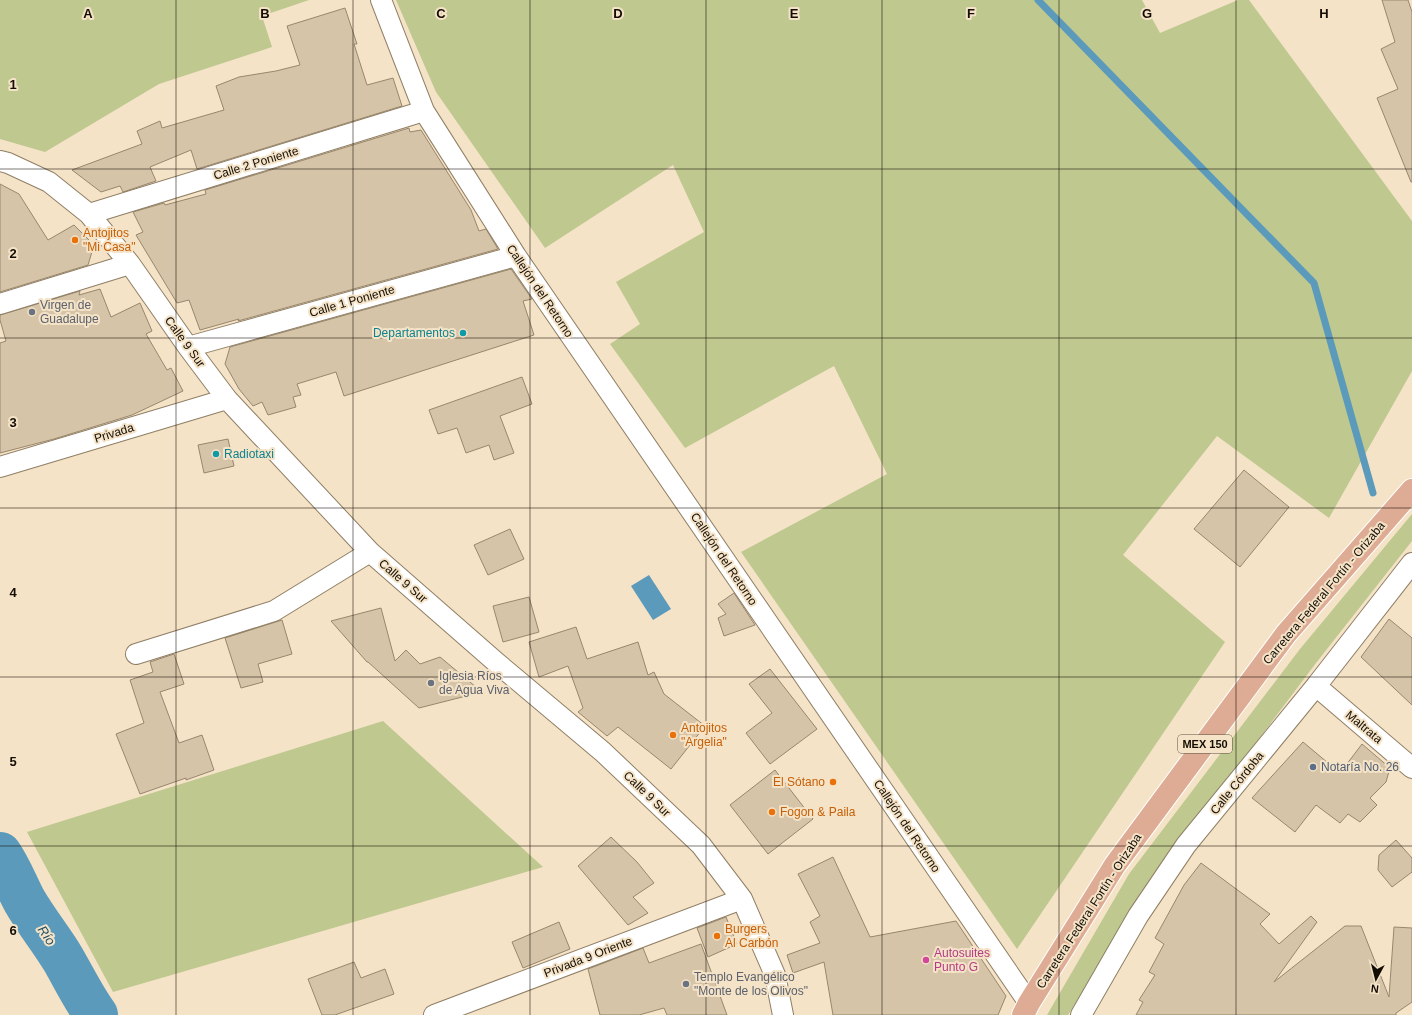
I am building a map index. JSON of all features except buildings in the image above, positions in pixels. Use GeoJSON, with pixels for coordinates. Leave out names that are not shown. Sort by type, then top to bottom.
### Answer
{"type":"FeatureCollection","features":[{"type":"Feature","properties":{"kind":"main road","name":"Carretera Federal Fortín - Orizaba"},"geometry":{"type":"LineString","coordinates":[[1026,1009],[1115,865],[1286,634],[1412,490]]}},
{"type":"Feature","properties":{"kind":"street","name":"Callejón del Retorno"},"geometry":{"type":"LineString","coordinates":[[381,0],[424,111],[516,256],[1026,1009]]}},
{"type":"Feature","properties":{"kind":"street","name":"Calle 2 Poniente"},"geometry":{"type":"LineString","coordinates":[[89,214],[424,111]]}},
{"type":"Feature","properties":{"kind":"street","name":"Calle 9 Sur"},"geometry":{"type":"LineString","coordinates":[[0,161],[8,163],[49,182],[89,214],[130,264],[188,347],[227,399],[370,552],[497,663],[603,752],[701,845],[742,899],[775,975],[783,1015]]}},
{"type":"Feature","properties":{"kind":"street","name":"Calle 1 Poniente"},"geometry":{"type":"LineString","coordinates":[[188,347],[516,256]]}},
{"type":"Feature","properties":{"kind":"street"},"geometry":{"type":"LineString","coordinates":[[0,304],[130,264]]}},
{"type":"Feature","properties":{"kind":"street","name":"Privada"},"geometry":{"type":"LineString","coordinates":[[0,466],[227,399]]}},
{"type":"Feature","properties":{"kind":"street"},"geometry":{"type":"LineString","coordinates":[[136,654],[274,611],[370,552]]}},
{"type":"Feature","properties":{"kind":"street","name":"Calle Córdoba"},"geometry":{"type":"LineString","coordinates":[[1081,1015],[1138,916],[1186,845],[1316,686],[1412,563]]}},
{"type":"Feature","properties":{"kind":"street","name":"Maltrata"},"geometry":{"type":"LineString","coordinates":[[1316,686],[1412,768]]}},
{"type":"Feature","properties":{"kind":"street","name":"Privada 9 Oriente"},"geometry":{"type":"LineString","coordinates":[[434,1015],[742,899]]}},
{"type":"Feature","properties":{"kind":"green space"},"geometry":{"type":"Polygon","coordinates":[[[0,0],[309,0],[262,16],[272,47],[159,84],[45,152],[0,139],[0,0]]]}},
{"type":"Feature","properties":{"kind":"green space"},"geometry":{"type":"Polygon","coordinates":[[[396,0],[1142,0],[1160,33],[1238,0],[1249,0],[1412,221],[1412,371],[1329,518],[1217,436],[1123,555],[1225,642],[1017,949],[741,552],[887,474],[834,366],[685,448],[610,344],[640,324],[616,282],[704,232],[673,165],[545,248],[436,92],[396,0]]]}},
{"type":"Feature","properties":{"kind":"green space"},"geometry":{"type":"Polygon","coordinates":[[[1412,514],[1412,541],[1316,663],[1148,886],[1068,1015],[1047,1015],[1129,874],[1300,649],[1412,514]]]}},
{"type":"Feature","properties":{"kind":"green space"},"geometry":{"type":"Polygon","coordinates":[[[383,721],[543,867],[113,992],[27,832],[383,721]]]}},
{"type":"Feature","properties":{"kind":"water"},"geometry":{"type":"Polygon","coordinates":[[[649,575],[671,609],[653,620],[631,586],[649,575]]]}},
{"type":"Feature","properties":{"kind":"waterway"},"geometry":{"type":"LineString","coordinates":[[1038,0],[1314,283],[1373,493]]}},
{"type":"Feature","properties":{"kind":"waterway","name":"Río"},"geometry":{"type":"LineString","coordinates":[[0,854],[4,859],[24,900],[63,959],[96,1015]]}},
{"type":"Feature","properties":{"kind":"place","name":"Antojitos \"Mi Casa\""},"geometry":{"type":"Point","coordinates":[75,240]}},
{"type":"Feature","properties":{"kind":"place","name":"Virgen de Guadalupe"},"geometry":{"type":"Point","coordinates":[32,312]}},
{"type":"Feature","properties":{"kind":"place","name":"Departamentos"},"geometry":{"type":"Point","coordinates":[463,333]}},
{"type":"Feature","properties":{"kind":"place","name":"Radiotaxi"},"geometry":{"type":"Point","coordinates":[216,454]}},
{"type":"Feature","properties":{"kind":"place","name":"Iglesia Ríos de Agua Viva"},"geometry":{"type":"Point","coordinates":[431,683]}},
{"type":"Feature","properties":{"kind":"place","name":"Antojitos \"Argelia\""},"geometry":{"type":"Point","coordinates":[673,735]}},
{"type":"Feature","properties":{"kind":"place","name":"Notaría No. 26"},"geometry":{"type":"Point","coordinates":[1313,767]}},
{"type":"Feature","properties":{"kind":"place","name":"El Sótano"},"geometry":{"type":"Point","coordinates":[833,782]}},
{"type":"Feature","properties":{"kind":"place","name":"Fogon & Paila"},"geometry":{"type":"Point","coordinates":[772,812]}},
{"type":"Feature","properties":{"kind":"place","name":"Burgers Al Carbón"},"geometry":{"type":"Point","coordinates":[717,936]}},
{"type":"Feature","properties":{"kind":"place","name":"Autosuites Punto G"},"geometry":{"type":"Point","coordinates":[926,960]}},
{"type":"Feature","properties":{"kind":"place","name":"Templo Evangélico \"Monte de los Olivos\""},"geometry":{"type":"Point","coordinates":[686,984]}}]}
